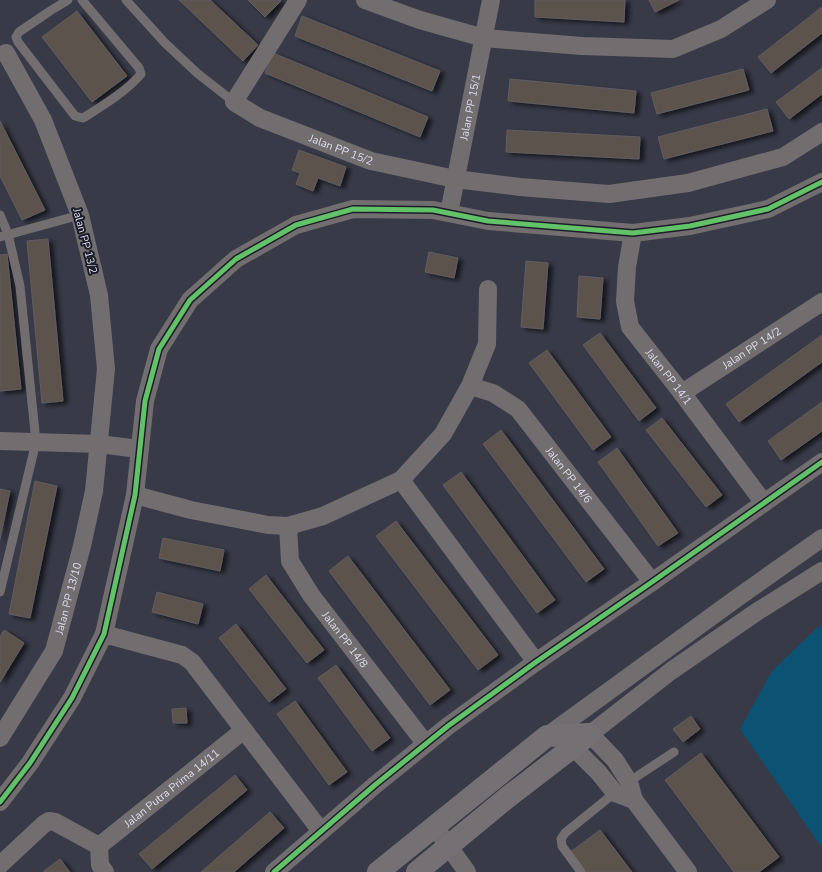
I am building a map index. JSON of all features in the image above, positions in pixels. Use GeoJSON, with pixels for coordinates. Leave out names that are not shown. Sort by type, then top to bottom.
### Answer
{"type":"FeatureCollection","features":[{"type":"Feature","properties":{"kind":"street"},"geometry":{"type":"LineString","coordinates":[[234,102],[298,0]]}},
{"type":"Feature","properties":{"kind":"street"},"geometry":{"type":"LineString","coordinates":[[366,0],[420,20],[484,38],[582,46],[673,49],[721,29],[767,0]]}},
{"type":"Feature","properties":{"kind":"street","name":"Jalan PP 15/1"},"geometry":{"type":"LineString","coordinates":[[449,213],[491,0]]}},
{"type":"Feature","properties":{"kind":"street","name":"Jalan PP 13/2"},"geometry":{"type":"LineString","coordinates":[[6,53],[43,120],[80,215],[99,295],[106,369],[99,444]]}},
{"type":"Feature","properties":{"kind":"street","name":"Jalan PP 15/2"},"geometry":{"type":"LineString","coordinates":[[234,102],[260,118],[371,161],[455,179],[520,187],[609,194],[688,183],[783,157],[822,132]]}},
{"type":"Feature","properties":{"kind":"street"},"geometry":{"type":"LineString","coordinates":[[0,802],[30,763],[72,698],[104,634],[135,495],[145,401],[159,349],[190,300],[236,259],[296,225],[353,209],[433,210],[488,221],[633,234],[690,226],[768,208],[822,182]]}},
{"type":"Feature","properties":{"kind":"street","name":"Jalan PP 14/1"},"geometry":{"type":"LineString","coordinates":[[633,234],[626,267],[625,301],[630,327],[682,393],[764,503]]}},
{"type":"Feature","properties":{"kind":"street"},"geometry":{"type":"LineString","coordinates":[[135,495],[191,510],[268,525],[288,526],[323,516],[401,480],[443,434],[470,386],[487,344],[488,289]]}},
{"type":"Feature","properties":{"kind":"street","name":"Jalan PP 14/2"},"geometry":{"type":"LineString","coordinates":[[682,393],[822,302]]}},
{"type":"Feature","properties":{"kind":"street","name":"Jalan PP 14/6"},"geometry":{"type":"LineString","coordinates":[[470,386],[494,393],[518,410],[652,582]]}},
{"type":"Feature","properties":{"kind":"street"},"geometry":{"type":"LineString","coordinates":[[0,441],[99,444],[139,449]]}},
{"type":"Feature","properties":{"kind":"street","name":"Jalan PP 13/10"},"geometry":{"type":"LineString","coordinates":[[0,738],[54,651],[85,532],[94,491],[99,444]]}},
{"type":"Feature","properties":{"kind":"street"},"geometry":{"type":"LineString","coordinates":[[274,872],[425,743],[536,662],[822,462]]}},
{"type":"Feature","properties":{"kind":"street"},"geometry":{"type":"LineString","coordinates":[[401,480],[536,662]]}},
{"type":"Feature","properties":{"kind":"street","name":"Jalan PP 14/8"},"geometry":{"type":"LineString","coordinates":[[288,526],[290,561],[311,595],[425,743]]}},
{"type":"Feature","properties":{"kind":"street"},"geometry":{"type":"LineString","coordinates":[[378,872],[547,736],[822,538]]}},
{"type":"Feature","properties":{"kind":"street"},"geometry":{"type":"LineString","coordinates":[[417,872],[508,797],[671,671],[758,611],[822,570]]}},
{"type":"Feature","properties":{"kind":"street"},"geometry":{"type":"LineString","coordinates":[[104,634],[182,655],[192,662],[321,831]]}},
{"type":"Feature","properties":{"kind":"street","name":"Jalan Putra Prima 14/11"},"geometry":{"type":"LineString","coordinates":[[99,846],[244,730]]}},
{"type":"Feature","properties":{"kind":"street"},"geometry":{"type":"LineString","coordinates":[[547,736],[590,734],[615,760],[629,782],[634,800],[688,872]]}},
{"type":"Feature","properties":{"kind":"street"},"geometry":{"type":"LineString","coordinates":[[573,747],[599,773],[615,793],[634,800]]}},
{"type":"Feature","properties":{"kind":"street"},"geometry":{"type":"LineString","coordinates":[[0,865],[44,824],[50,821],[55,822],[99,846],[98,853],[100,865],[105,872]]}},
{"type":"Feature","properties":{"kind":"street"},"geometry":{"type":"LineString","coordinates":[[434,826],[467,872]]}},
{"type":"Feature","properties":{"kind":"lane"},"geometry":{"type":"LineString","coordinates":[[68,0],[50,10],[19,32],[16,37],[18,42],[75,116],[83,118],[105,104],[136,80],[141,74],[139,68],[82,0]]}},
{"type":"Feature","properties":{"kind":"lane"},"geometry":{"type":"LineString","coordinates":[[126,0],[170,48],[197,73],[234,102]]}},
{"type":"Feature","properties":{"kind":"lane"},"geometry":{"type":"LineString","coordinates":[[0,215],[4,235],[20,286],[36,442],[0,592]]}},
{"type":"Feature","properties":{"kind":"lane"},"geometry":{"type":"LineString","coordinates":[[4,235],[80,215]]}},
{"type":"Feature","properties":{"kind":"lane"},"geometry":{"type":"LineString","coordinates":[[581,872],[562,846],[561,839],[565,833],[629,782],[674,752]]}},
{"type":"Feature","properties":{"kind":"water"},"geometry":{"type":"Polygon","coordinates":[[[822,625],[822,848],[740,729],[772,671],[822,625]]]}},
{"type":"Feature","properties":{"kind":"building"},"geometry":{"type":"Polygon","coordinates":[[[179,0],[210,0],[258,45],[243,61],[179,0]]]}},
{"type":"Feature","properties":{"kind":"building"},"geometry":{"type":"Polygon","coordinates":[[[248,0],[280,0],[281,1],[265,17],[248,0]]]}},
{"type":"Feature","properties":{"kind":"building"},"geometry":{"type":"Polygon","coordinates":[[[535,0],[625,0],[624,22],[535,17],[535,0]]]}},
{"type":"Feature","properties":{"kind":"building"},"geometry":{"type":"Polygon","coordinates":[[[649,0],[679,0],[655,12],[649,0]]]}},
{"type":"Feature","properties":{"kind":"building"},"geometry":{"type":"Polygon","coordinates":[[[822,7],[822,33],[771,73],[758,57],[822,7]]]}},
{"type":"Feature","properties":{"kind":"building"},"geometry":{"type":"Polygon","coordinates":[[[77,11],[127,76],[92,102],[42,37],[77,11]]]}},
{"type":"Feature","properties":{"kind":"building"},"geometry":{"type":"Polygon","coordinates":[[[302,16],[440,71],[432,91],[295,36],[302,16]]]}},
{"type":"Feature","properties":{"kind":"building"},"geometry":{"type":"Polygon","coordinates":[[[273,53],[428,117],[420,137],[265,73],[273,53]]]}},
{"type":"Feature","properties":{"kind":"building"},"geometry":{"type":"Polygon","coordinates":[[[822,68],[822,94],[789,119],[776,102],[822,68]]]}},
{"type":"Feature","properties":{"kind":"building"},"geometry":{"type":"Polygon","coordinates":[[[743,69],[749,90],[657,114],[651,93],[743,69]]]}},
{"type":"Feature","properties":{"kind":"building"},"geometry":{"type":"Polygon","coordinates":[[[510,79],[636,91],[634,113],[508,101],[510,79]]]}},
{"type":"Feature","properties":{"kind":"building"},"geometry":{"type":"Polygon","coordinates":[[[767,109],[773,131],[664,159],[658,137],[767,109]]]}},
{"type":"Feature","properties":{"kind":"building"},"geometry":{"type":"Polygon","coordinates":[[[0,121],[45,210],[22,220],[0,176],[0,121]]]}},
{"type":"Feature","properties":{"kind":"building"},"geometry":{"type":"Polygon","coordinates":[[[507,130],[640,137],[639,159],[506,152],[507,130]]]}},
{"type":"Feature","properties":{"kind":"building"},"geometry":{"type":"Polygon","coordinates":[[[299,150],[346,167],[340,186],[318,178],[313,191],[296,184],[300,173],[292,170],[299,150]]]}},
{"type":"Feature","properties":{"kind":"building"},"geometry":{"type":"Polygon","coordinates":[[[48,239],[63,401],[42,403],[27,241],[48,239]]]}},
{"type":"Feature","properties":{"kind":"building"},"geometry":{"type":"Polygon","coordinates":[[[429,252],[458,258],[454,278],[425,272],[429,252]]]}},
{"type":"Feature","properties":{"kind":"building"},"geometry":{"type":"Polygon","coordinates":[[[7,254],[21,389],[0,391],[0,255],[7,254]]]}},
{"type":"Feature","properties":{"kind":"building"},"geometry":{"type":"Polygon","coordinates":[[[526,261],[548,263],[543,329],[521,327],[526,261]]]}},
{"type":"Feature","properties":{"kind":"building"},"geometry":{"type":"Polygon","coordinates":[[[579,276],[603,278],[600,319],[577,317],[579,276]]]}},
{"type":"Feature","properties":{"kind":"building"},"geometry":{"type":"Polygon","coordinates":[[[600,333],[656,408],[639,421],[583,345],[600,333]]]}},
{"type":"Feature","properties":{"kind":"building"},"geometry":{"type":"Polygon","coordinates":[[[822,335],[822,362],[739,422],[726,404],[822,335]]]}},
{"type":"Feature","properties":{"kind":"building"},"geometry":{"type":"Polygon","coordinates":[[[547,350],[611,437],[593,450],[529,363],[547,350]]]}},
{"type":"Feature","properties":{"kind":"building"},"geometry":{"type":"Polygon","coordinates":[[[822,402],[822,431],[781,460],[768,441],[822,402]]]}},
{"type":"Feature","properties":{"kind":"building"},"geometry":{"type":"Polygon","coordinates":[[[662,418],[722,495],[706,507],[646,430],[662,418]]]}},
{"type":"Feature","properties":{"kind":"building"},"geometry":{"type":"Polygon","coordinates":[[[501,430],[604,569],[586,582],[483,444],[501,430]]]}},
{"type":"Feature","properties":{"kind":"building"},"geometry":{"type":"Polygon","coordinates":[[[617,448],[678,533],[658,546],[598,462],[617,448]]]}},
{"type":"Feature","properties":{"kind":"building"},"geometry":{"type":"Polygon","coordinates":[[[461,472],[555,600],[537,613],[443,485],[461,472]]]}},
{"type":"Feature","properties":{"kind":"building"},"geometry":{"type":"Polygon","coordinates":[[[35,481],[57,486],[30,618],[9,614],[35,481]]]}},
{"type":"Feature","properties":{"kind":"building"},"geometry":{"type":"Polygon","coordinates":[[[0,489],[10,491],[0,539],[0,489]]]}},
{"type":"Feature","properties":{"kind":"building"},"geometry":{"type":"Polygon","coordinates":[[[396,521],[498,655],[478,670],[376,536],[396,521]]]}},
{"type":"Feature","properties":{"kind":"building"},"geometry":{"type":"Polygon","coordinates":[[[163,538],[224,550],[220,571],[159,558],[163,538]]]}},
{"type":"Feature","properties":{"kind":"building"},"geometry":{"type":"Polygon","coordinates":[[[348,556],[450,690],[430,705],[329,571],[348,556]]]}},
{"type":"Feature","properties":{"kind":"building"},"geometry":{"type":"Polygon","coordinates":[[[266,575],[324,650],[307,663],[249,589],[266,575]]]}},
{"type":"Feature","properties":{"kind":"building"},"geometry":{"type":"Polygon","coordinates":[[[157,592],[203,604],[198,624],[152,612],[157,592]]]}},
{"type":"Feature","properties":{"kind":"building"},"geometry":{"type":"Polygon","coordinates":[[[236,624],[286,689],[269,702],[219,638],[236,624]]]}},
{"type":"Feature","properties":{"kind":"building"},"geometry":{"type":"Polygon","coordinates":[[[4,630],[24,643],[0,682],[0,637],[4,630]]]}},
{"type":"Feature","properties":{"kind":"building"},"geometry":{"type":"Polygon","coordinates":[[[336,665],[390,738],[372,751],[318,678],[336,665]]]}},
{"type":"Feature","properties":{"kind":"building"},"geometry":{"type":"Polygon","coordinates":[[[295,701],[347,772],[329,785],[277,714],[295,701]]]}},
{"type":"Feature","properties":{"kind":"building"},"geometry":{"type":"Polygon","coordinates":[[[186,708],[187,723],[173,723],[172,709],[186,708]]]}},
{"type":"Feature","properties":{"kind":"building"},"geometry":{"type":"Polygon","coordinates":[[[691,716],[700,729],[683,742],[673,729],[691,716]]]}},
{"type":"Feature","properties":{"kind":"building"},"geometry":{"type":"Polygon","coordinates":[[[701,753],[779,857],[759,872],[734,872],[665,780],[701,753]]]}},
{"type":"Feature","properties":{"kind":"building"},"geometry":{"type":"Polygon","coordinates":[[[235,775],[247,790],[152,869],[139,854],[235,775]]]}},
{"type":"Feature","properties":{"kind":"building"},"geometry":{"type":"Polygon","coordinates":[[[270,812],[284,828],[234,872],[201,872],[270,812]]]}},
{"type":"Feature","properties":{"kind":"building"},"geometry":{"type":"Polygon","coordinates":[[[600,830],[632,872],[584,872],[569,853],[600,830]]]}},
{"type":"Feature","properties":{"kind":"building"},"geometry":{"type":"Polygon","coordinates":[[[60,859],[70,872],[44,872],[44,871],[60,859]]]}},
{"type":"Feature","properties":{"kind":"cycle path"},"geometry":{"type":"LineString","coordinates":[[0,802],[30,763],[72,698],[104,634],[135,495],[145,401],[159,349],[190,300],[236,259],[296,225],[353,209],[433,210],[488,221],[633,233],[690,226],[768,209],[822,182]]}},
{"type":"Feature","properties":{"kind":"cycle path"},"geometry":{"type":"LineString","coordinates":[[274,872],[375,785],[448,726],[536,662],[822,462]]}}]}
